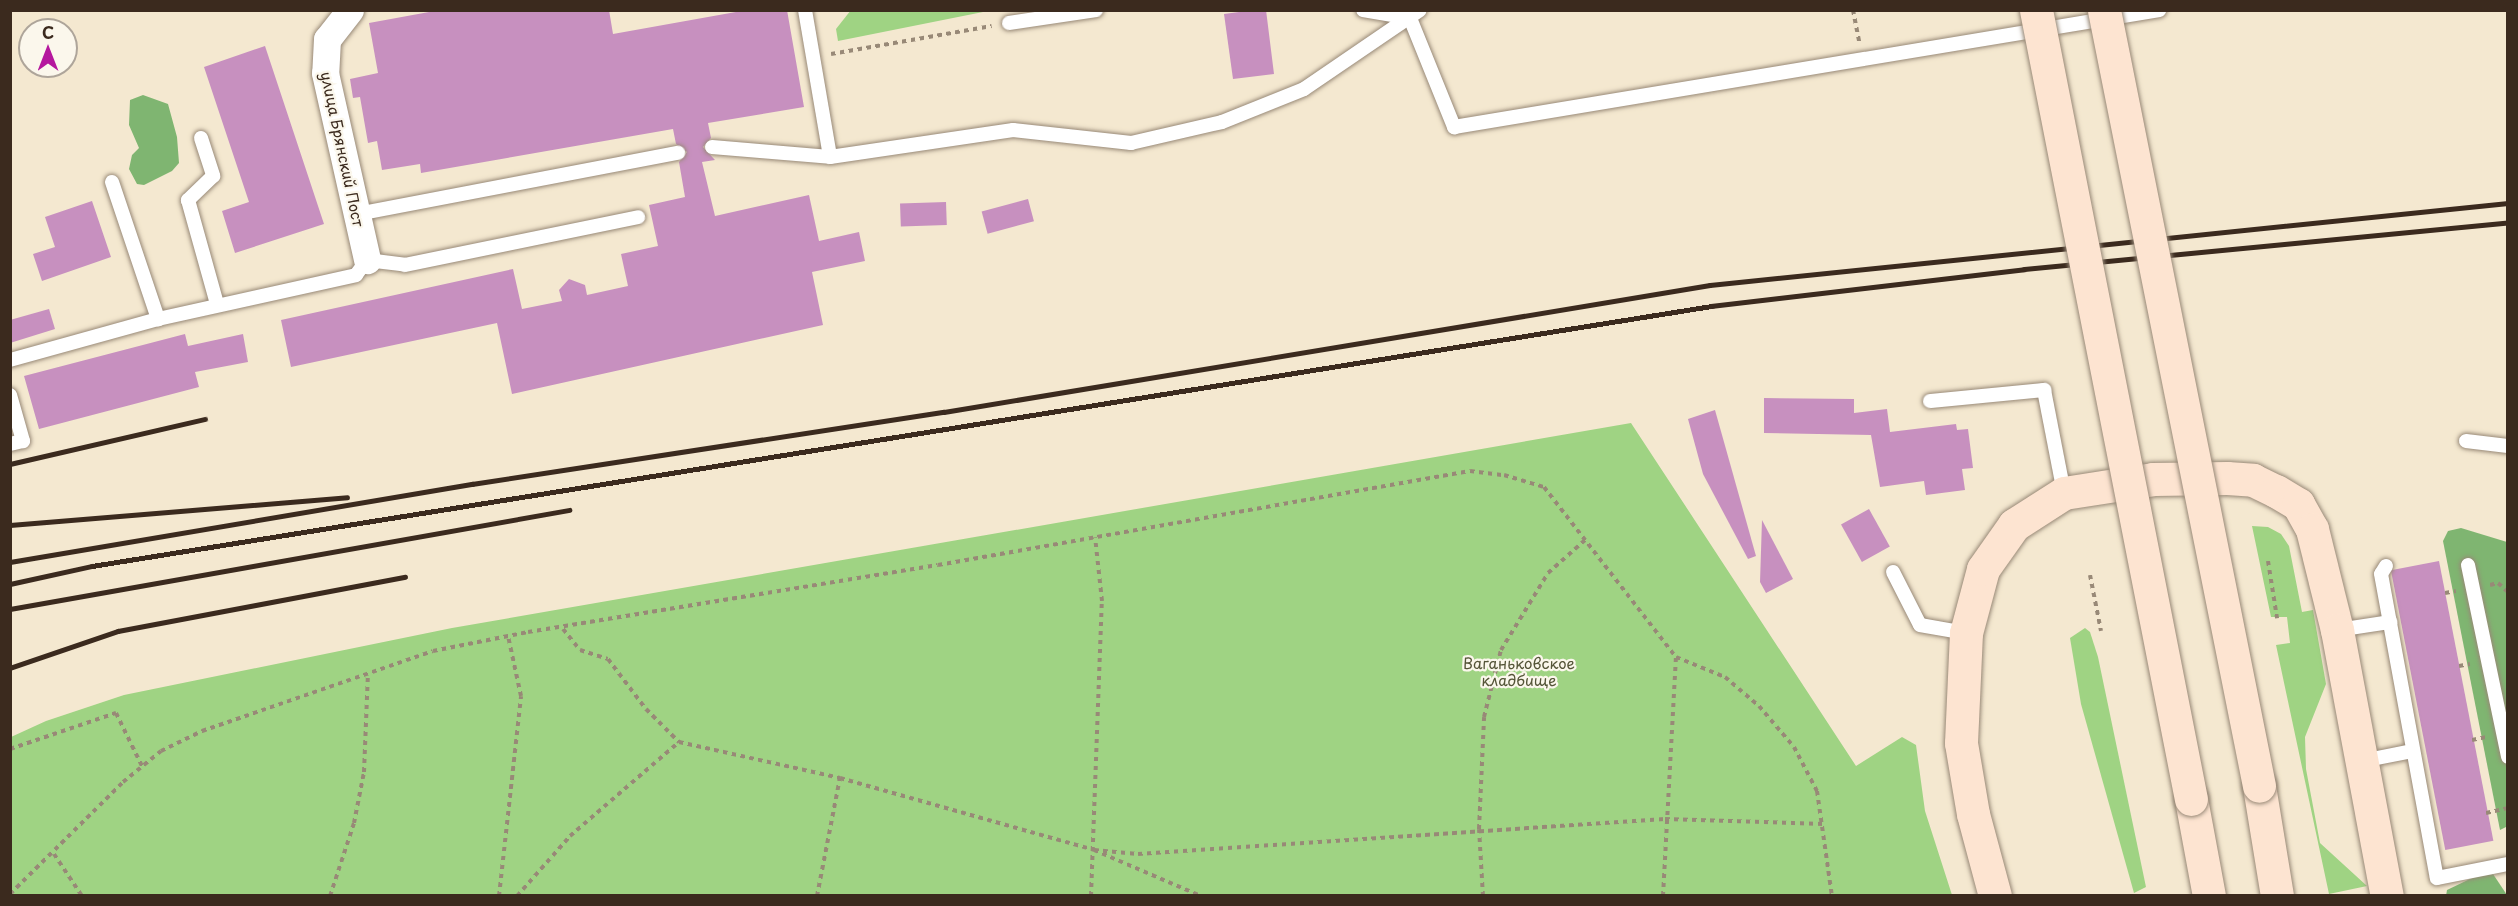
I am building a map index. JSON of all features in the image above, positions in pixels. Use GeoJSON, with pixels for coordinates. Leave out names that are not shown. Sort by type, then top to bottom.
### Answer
{"type":"FeatureCollection","features":[{"type":"Feature","properties":{"kind":"main road"},"geometry":{"type":"LineString","coordinates":[[2036,10],[2209,896]]}},
{"type":"Feature","properties":{"kind":"main road"},"geometry":{"type":"LineString","coordinates":[[2104,10],[2259,786],[2277,896]]}},
{"type":"Feature","properties":{"kind":"main road"},"geometry":{"type":"LineString","coordinates":[[1995,896],[1982,846],[1961,743],[1966,633],[1983,569],[1996,546],[2014,525],[2064,493],[2153,480],[2227,478],[2253,480],[2276,490],[2298,504],[2312,529],[2337,630],[2387,896]]}},
{"type":"Feature","properties":{"kind":"main road"},"geometry":{"type":"LineString","coordinates":[[2184,896],[2190,857],[2191,799]]}},
{"type":"Feature","properties":{"kind":"main road"},"geometry":{"type":"LineString","coordinates":[[1982,846],[2010,896]]}},
{"type":"Feature","properties":{"kind":"street","name":"улица Брянский Пост"},"geometry":{"type":"LineString","coordinates":[[350,10],[327,39],[325,73],[367,260]]}},
{"type":"Feature","properties":{"kind":"lane"},"geometry":{"type":"LineString","coordinates":[[805,10],[830,157]]}},
{"type":"Feature","properties":{"kind":"lane"},"geometry":{"type":"LineString","coordinates":[[1009,22],[1096,10]]}},
{"type":"Feature","properties":{"kind":"lane"},"geometry":{"type":"LineString","coordinates":[[1363,10],[1415,14]]}},
{"type":"Feature","properties":{"kind":"lane"},"geometry":{"type":"LineString","coordinates":[[1415,14],[1454,126],[2159,10]]}},
{"type":"Feature","properties":{"kind":"lane"},"geometry":{"type":"LineString","coordinates":[[712,147],[830,157],[1013,130],[1131,143],[1222,122],[1304,89],[1415,14]]}},
{"type":"Feature","properties":{"kind":"lane"},"geometry":{"type":"LineString","coordinates":[[201,138],[213,176],[188,200],[217,304]]}},
{"type":"Feature","properties":{"kind":"lane"},"geometry":{"type":"LineString","coordinates":[[357,214],[678,153]]}},
{"type":"Feature","properties":{"kind":"lane"},"geometry":{"type":"LineString","coordinates":[[112,182],[158,319]]}},
{"type":"Feature","properties":{"kind":"lane"},"geometry":{"type":"LineString","coordinates":[[10,360],[217,304],[356,274],[367,260],[405,265],[638,217]]}},
{"type":"Feature","properties":{"kind":"lane"},"geometry":{"type":"LineString","coordinates":[[1930,400],[2044,390],[2064,493]]}},
{"type":"Feature","properties":{"kind":"lane"},"geometry":{"type":"LineString","coordinates":[[10,395],[23,441],[10,444]]}},
{"type":"Feature","properties":{"kind":"lane"},"geometry":{"type":"LineString","coordinates":[[2466,441],[2508,446]]}},
{"type":"Feature","properties":{"kind":"lane"},"geometry":{"type":"LineString","coordinates":[[2468,565],[2508,757]]}},
{"type":"Feature","properties":{"kind":"lane"},"geometry":{"type":"LineString","coordinates":[[2386,566],[2381,574],[2438,878],[2508,864]]}},
{"type":"Feature","properties":{"kind":"lane"},"geometry":{"type":"LineString","coordinates":[[1893,572],[1920,625],[1966,633]]}},
{"type":"Feature","properties":{"kind":"lane"},"geometry":{"type":"LineString","coordinates":[[2337,630],[2390,622]]}},
{"type":"Feature","properties":{"kind":"lane"},"geometry":{"type":"LineString","coordinates":[[2361,761],[2413,751]]}},
{"type":"Feature","properties":{"kind":"path"},"geometry":{"type":"LineString","coordinates":[[1853,10],[1863,59]]}},
{"type":"Feature","properties":{"kind":"path"},"geometry":{"type":"LineString","coordinates":[[813,58],[1009,22]]}},
{"type":"Feature","properties":{"kind":"path"},"geometry":{"type":"LineString","coordinates":[[10,894],[54,854],[142,766],[161,752],[202,732],[260,714],[368,672],[433,651],[508,636],[1470,471],[1504,475],[1545,487],[1676,657],[1725,677],[1759,706],[1794,747],[1817,791],[1832,896]]}},
{"type":"Feature","properties":{"kind":"path"},"geometry":{"type":"LineString","coordinates":[[1091,896],[1102,601],[1095,537]]}},
{"type":"Feature","properties":{"kind":"path"},"geometry":{"type":"LineString","coordinates":[[1483,896],[1479,829],[1484,717],[1501,650],[1548,573],[1585,540]]}},
{"type":"Feature","properties":{"kind":"path"},"geometry":{"type":"LineString","coordinates":[[2268,561],[2277,618]]}},
{"type":"Feature","properties":{"kind":"path"},"geometry":{"type":"LineString","coordinates":[[2090,575],[2100,631]]}},
{"type":"Feature","properties":{"kind":"path"},"geometry":{"type":"LineString","coordinates":[[563,628],[580,650],[608,658],[646,709],[679,742],[840,778],[1094,850],[1201,896]]}},
{"type":"Feature","properties":{"kind":"path"},"geometry":{"type":"LineString","coordinates":[[499,896],[521,696],[508,636]]}},
{"type":"Feature","properties":{"kind":"path"},"geometry":{"type":"LineString","coordinates":[[1663,896],[1665,819],[1676,657]]}},
{"type":"Feature","properties":{"kind":"path"},"geometry":{"type":"LineString","coordinates":[[330,896],[354,823],[364,772],[368,672]]}},
{"type":"Feature","properties":{"kind":"path"},"geometry":{"type":"LineString","coordinates":[[10,749],[116,713],[142,766]]}},
{"type":"Feature","properties":{"kind":"path"},"geometry":{"type":"LineString","coordinates":[[517,896],[570,836],[679,742]]}},
{"type":"Feature","properties":{"kind":"path"},"geometry":{"type":"LineString","coordinates":[[817,896],[840,778]]}},
{"type":"Feature","properties":{"kind":"path"},"geometry":{"type":"LineString","coordinates":[[2486,813],[2508,808]]}},
{"type":"Feature","properties":{"kind":"path"},"geometry":{"type":"LineString","coordinates":[[1094,850],[1138,854],[1479,829],[1665,819],[1823,824]]}},
{"type":"Feature","properties":{"kind":"path"},"geometry":{"type":"LineString","coordinates":[[54,854],[82,896]]}},
{"type":"Feature","properties":{"kind":"green space"},"geometry":{"type":"Polygon","coordinates":[[[851,10],[988,11],[838,41],[836,29],[851,10]]]}},
{"type":"Feature","properties":{"kind":"green space"},"geometry":{"type":"Polygon","coordinates":[[[143,95],[168,104],[177,137],[179,163],[172,171],[144,185],[137,184],[129,169],[132,155],[139,148],[129,125],[130,100],[143,95]]]}},
{"type":"Feature","properties":{"kind":"green space","name":"Ваганьковское кладбище"},"geometry":{"type":"Polygon","coordinates":[[[1631,423],[1856,766],[1902,737],[1916,745],[1925,811],[1952,895],[11,895],[11,737],[46,721],[124,695],[452,628],[1631,423]]]}},
{"type":"Feature","properties":{"kind":"green space"},"geometry":{"type":"Polygon","coordinates":[[[2252,526],[2268,527],[2281,534],[2289,546],[2302,612],[2313,610],[2326,684],[2305,737],[2306,769],[2320,843],[2367,886],[2329,894],[2276,645],[2290,643],[2287,617],[2271,617],[2252,526]]]}},
{"type":"Feature","properties":{"kind":"green space"},"geometry":{"type":"Polygon","coordinates":[[[2461,528],[2507,542],[2508,826],[2500,830],[2443,541],[2448,531],[2461,528]]]}},
{"type":"Feature","properties":{"kind":"green space"},"geometry":{"type":"Polygon","coordinates":[[[2085,628],[2090,632],[2098,657],[2146,887],[2134,893],[2081,704],[2070,638],[2085,628]]]}},
{"type":"Feature","properties":{"kind":"green space"},"geometry":{"type":"Polygon","coordinates":[[[2493,874],[2507,895],[2446,896],[2447,890],[2474,877],[2493,874]]]}},
{"type":"Feature","properties":{"kind":"building"},"geometry":{"type":"Polygon","coordinates":[[[440,10],[609,10],[613,34],[747,10],[787,10],[804,107],[708,123],[711,138],[703,147],[715,160],[702,162],[715,216],[809,195],[819,241],[859,232],[865,261],[812,272],[823,325],[512,394],[497,323],[291,367],[281,320],[513,269],[522,309],[562,301],[559,290],[569,279],[585,285],[587,295],[628,286],[621,254],[658,246],[649,205],[685,197],[679,162],[687,152],[676,144],[673,129],[421,173],[420,164],[382,170],[377,141],[368,143],[360,97],[353,98],[350,79],[378,73],[369,23],[440,10]]]}},
{"type":"Feature","properties":{"kind":"building"},"geometry":{"type":"Polygon","coordinates":[[[1266,10],[1274,74],[1233,79],[1224,14],[1266,10]]]}},
{"type":"Feature","properties":{"kind":"building"},"geometry":{"type":"Polygon","coordinates":[[[265,46],[324,224],[235,253],[222,211],[249,202],[204,67],[265,46]]]}},
{"type":"Feature","properties":{"kind":"building"},"geometry":{"type":"Polygon","coordinates":[[[1028,199],[1034,221],[988,234],[982,211],[1028,199]]]}},
{"type":"Feature","properties":{"kind":"building"},"geometry":{"type":"Polygon","coordinates":[[[92,201],[111,257],[42,281],[33,254],[55,247],[45,217],[92,201]]]}},
{"type":"Feature","properties":{"kind":"building"},"geometry":{"type":"Polygon","coordinates":[[[946,202],[947,225],[901,227],[900,204],[946,202]]]}},
{"type":"Feature","properties":{"kind":"building"},"geometry":{"type":"Polygon","coordinates":[[[49,309],[55,329],[10,343],[10,320],[49,309]]]}},
{"type":"Feature","properties":{"kind":"building"},"geometry":{"type":"Polygon","coordinates":[[[185,334],[188,346],[243,334],[248,362],[195,372],[199,387],[39,429],[24,376],[185,334]]]}},
{"type":"Feature","properties":{"kind":"building"},"geometry":{"type":"Polygon","coordinates":[[[1764,398],[1854,399],[1854,413],[1887,409],[1890,432],[1956,424],[1957,430],[1968,429],[1973,468],[1962,469],[1965,490],[1926,495],[1924,481],[1880,487],[1871,435],[1764,433],[1764,398]]]}},
{"type":"Feature","properties":{"kind":"building"},"geometry":{"type":"Polygon","coordinates":[[[1715,410],[1756,556],[1748,559],[1703,474],[1688,419],[1715,410]]]}},
{"type":"Feature","properties":{"kind":"building"},"geometry":{"type":"Polygon","coordinates":[[[1869,509],[1890,547],[1862,562],[1841,525],[1869,509]]]}},
{"type":"Feature","properties":{"kind":"building"},"geometry":{"type":"Polygon","coordinates":[[[1762,520],[1793,579],[1766,593],[1760,582],[1762,520]]]}},
{"type":"Feature","properties":{"kind":"building"},"geometry":{"type":"Polygon","coordinates":[[[2439,561],[2493,841],[2445,850],[2391,570],[2439,561]]]}},
{"type":"Feature","properties":{"kind":"railway"},"geometry":{"type":"LineString","coordinates":[[10,562],[472,484],[944,412],[1710,285],[2508,203]]}},
{"type":"Feature","properties":{"kind":"railway"},"geometry":{"type":"LineString","coordinates":[[10,584],[92,566],[1711,306],[2024,269],[2508,222]]}},
{"type":"Feature","properties":{"kind":"railway"},"geometry":{"type":"LineString","coordinates":[[10,464],[205,419]]}},
{"type":"Feature","properties":{"kind":"railway"},"geometry":{"type":"LineString","coordinates":[[10,525],[347,497]]}},
{"type":"Feature","properties":{"kind":"railway"},"geometry":{"type":"LineString","coordinates":[[10,609],[569,510]]}},
{"type":"Feature","properties":{"kind":"railway"},"geometry":{"type":"LineString","coordinates":[[10,668],[118,631],[405,577]]}}]}
